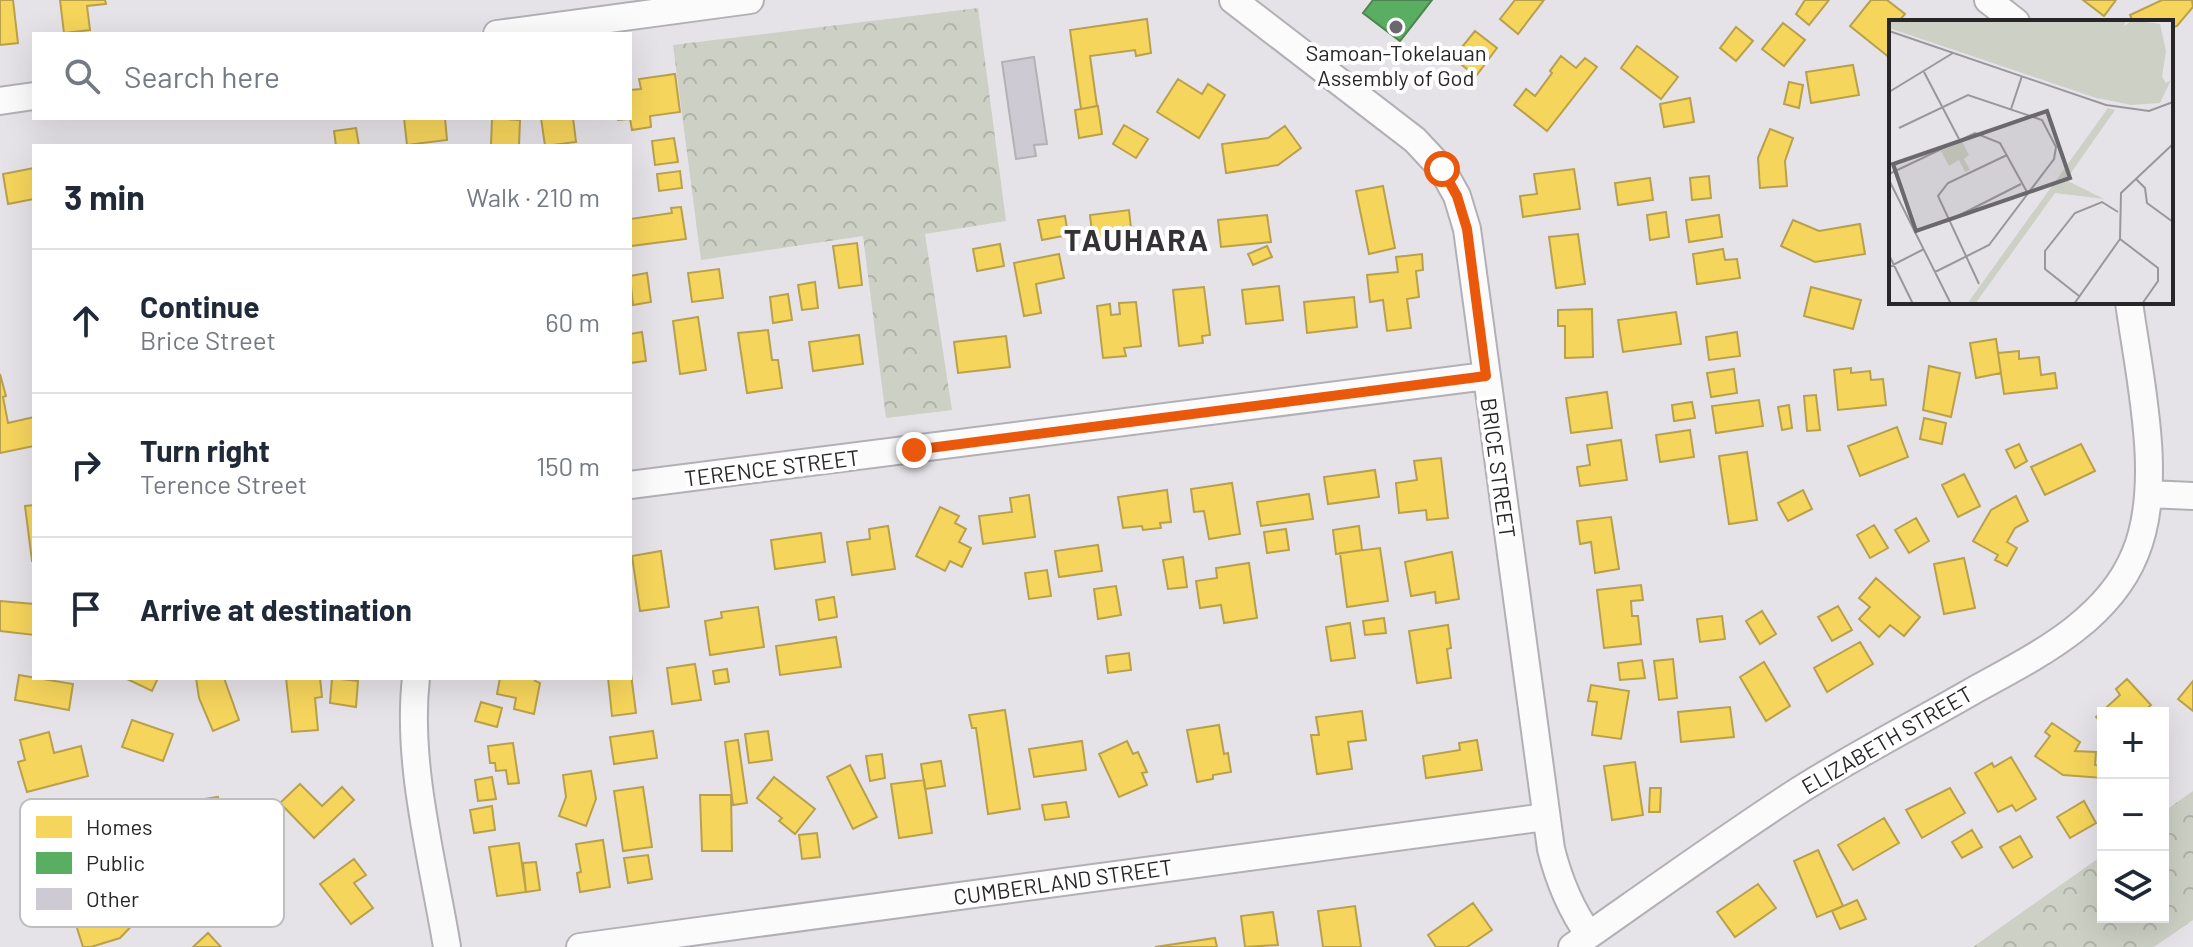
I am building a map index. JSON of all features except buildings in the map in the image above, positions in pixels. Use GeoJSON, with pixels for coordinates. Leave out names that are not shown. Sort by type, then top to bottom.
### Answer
{"type":"FeatureCollection","features":[{"type":"Feature","properties":{"kind":"street"},"geometry":{"type":"LineString","coordinates":[[512,32],[750,0]]}},
{"type":"Feature","properties":{"kind":"street","name":"BRICE STREET"},"geometry":{"type":"LineString","coordinates":[[1233,0],[1415,140],[1442,169],[1457,196],[1467,229],[1546,817],[1560,885],[1574,913],[1581,941]]}},
{"type":"Feature","properties":{"kind":"street"},"geometry":{"type":"LineString","coordinates":[[1988,0],[2013,20]]}},
{"type":"Feature","properties":{"kind":"street"},"geometry":{"type":"LineString","coordinates":[[0,101],[32,96]]}},
{"type":"Feature","properties":{"kind":"street","name":"ELIZABETH STREET"},"geometry":{"type":"LineString","coordinates":[[1581,941],[1794,794],[2026,661],[2095,613],[2116,588],[2135,555],[2149,494],[2148,448],[2129,304]]}},
{"type":"Feature","properties":{"kind":"street","name":"TERENCE STREET"},"geometry":{"type":"LineString","coordinates":[[632,485],[1486,376]]}},
{"type":"Feature","properties":{"kind":"street"},"geometry":{"type":"LineString","coordinates":[[2149,494],[2193,496]]}},
{"type":"Feature","properties":{"kind":"street"},"geometry":{"type":"LineString","coordinates":[[416,680],[414,748],[447,947]]}},
{"type":"Feature","properties":{"kind":"street","name":"CUMBERLAND STREET"},"geometry":{"type":"LineString","coordinates":[[580,947],[1546,817]]}},
{"type":"Feature","properties":{"kind":"green space"},"geometry":{"type":"Polygon","coordinates":[[[978,8],[1006,221],[925,234],[952,410],[886,418],[863,236],[701,260],[673,45],[978,8]]]}},
{"type":"Feature","properties":{"kind":"green space"},"geometry":{"type":"Polygon","coordinates":[[[2193,791],[2193,920],[2154,947],[1973,947],[2097,859],[2097,923],[2169,923],[2169,808],[2193,791]]]}},
{"type":"Feature","properties":{"kind":"place","name":"Samoan-Tokelauan Assembly of God"},"geometry":{"type":"Point","coordinates":[1396,27]}},
{"type":"Feature","properties":{"kind":"district","name":"TAUHARA"},"geometry":{"type":"Point","coordinates":[1137,241]}},
{"type":"Feature","properties":{"kind":"route"},"geometry":{"type":"LineString","coordinates":[[914,450],[1486,376],[1467,229],[1457,196],[1442,169]]}}]}
